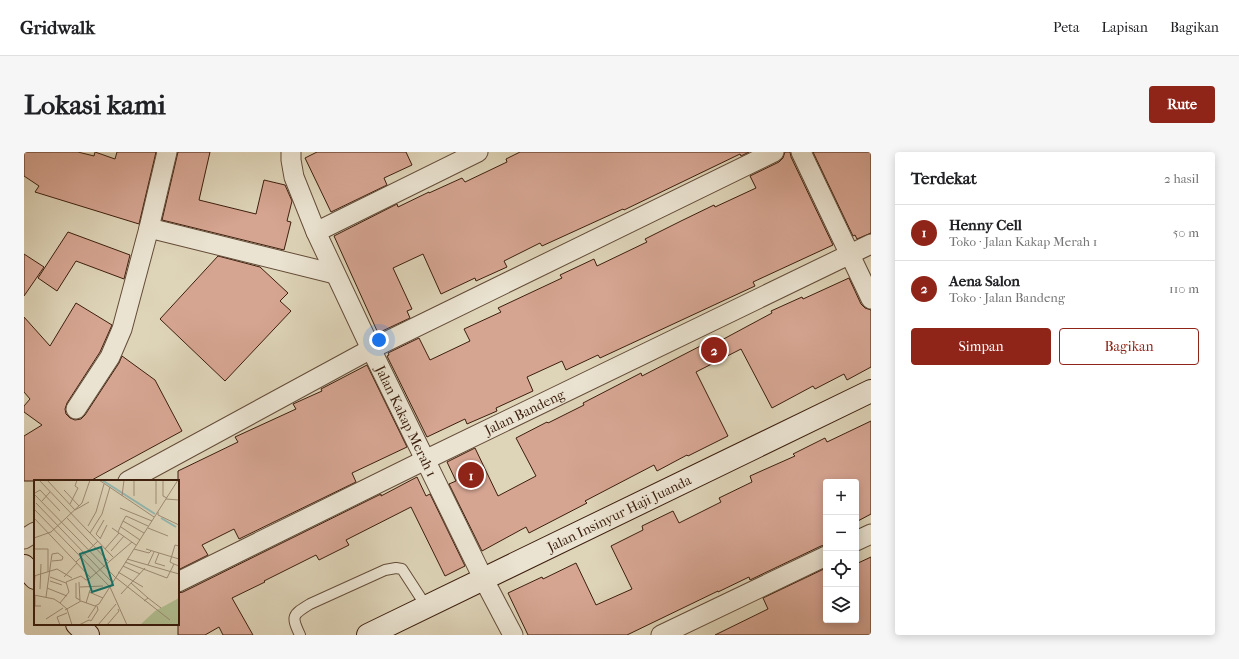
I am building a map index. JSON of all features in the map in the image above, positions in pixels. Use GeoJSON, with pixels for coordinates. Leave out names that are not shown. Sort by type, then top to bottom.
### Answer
{"type":"FeatureCollection","features":[{"type":"Feature","properties":{"kind":"street"},"geometry":{"type":"LineString","coordinates":[[76,409],[117,344],[149,228],[167,152]]}},
{"type":"Feature","properties":{"kind":"street","name":"Jalan Kakap Merah 1"},"geometry":{"type":"LineString","coordinates":[[291,152],[294,177],[335,274],[483,578],[513,635]]}},
{"type":"Feature","properties":{"kind":"street"},"geometry":{"type":"LineString","coordinates":[[316,232],[478,152]]}},
{"type":"Feature","properties":{"kind":"street"},"geometry":{"type":"LineString","coordinates":[[130,480],[371,349],[774,152]]}},
{"type":"Feature","properties":{"kind":"street"},"geometry":{"type":"LineString","coordinates":[[801,152],[871,299]]}},
{"type":"Feature","properties":{"kind":"street"},"geometry":{"type":"LineString","coordinates":[[149,228],[335,274]]}},
{"type":"Feature","properties":{"kind":"street","name":"Jalan Bandeng"},"geometry":{"type":"LineString","coordinates":[[179,582],[425,460],[871,244]]}},
{"type":"Feature","properties":{"kind":"street","name":"Jalan Insinyur Haji Juanda"},"geometry":{"type":"LineString","coordinates":[[368,635],[871,391]]}},
{"type":"Feature","properties":{"kind":"street"},"geometry":{"type":"LineString","coordinates":[[24,539],[34,533]]}},
{"type":"Feature","properties":{"kind":"street"},"geometry":{"type":"LineString","coordinates":[[859,540],[871,534]]}},
{"type":"Feature","properties":{"kind":"street"},"geometry":{"type":"LineString","coordinates":[[661,635],[823,557]]}},
{"type":"Feature","properties":{"kind":"street"},"geometry":{"type":"LineString","coordinates":[[24,566],[34,577]]}},
{"type":"Feature","properties":{"kind":"lane"},"geometry":{"type":"LineString","coordinates":[[300,635],[294,623],[294,616],[298,612],[310,604],[385,570],[396,568],[402,569],[426,606]]}},
{"type":"Feature","properties":{"kind":"building"},"geometry":{"type":"Polygon","coordinates":[[[24,152],[78,152],[94,156],[95,152],[115,159],[117,152],[156,152],[139,224],[35,192],[39,186],[24,176],[24,152]]]}},
{"type":"Feature","properties":{"kind":"building"},"geometry":{"type":"Polygon","coordinates":[[[178,152],[210,152],[199,200],[256,214],[264,180],[285,185],[292,201],[287,221],[291,222],[284,250],[162,220],[178,152]]]}},
{"type":"Feature","properties":{"kind":"building"},"geometry":{"type":"Polygon","coordinates":[[[317,152],[406,152],[412,165],[384,178],[387,185],[331,212],[305,158],[317,152]]]}},
{"type":"Feature","properties":{"kind":"building"},"geometry":{"type":"Polygon","coordinates":[[[520,152],[749,152],[741,156],[740,154],[624,210],[623,209],[542,246],[540,243],[504,261],[507,267],[476,281],[475,278],[441,294],[423,254],[393,268],[412,309],[407,311],[410,318],[378,333],[334,236],[397,204],[398,207],[462,178],[465,182],[507,162],[506,159],[520,152]]]}},
{"type":"Feature","properties":{"kind":"building"},"geometry":{"type":"Polygon","coordinates":[[[785,152],[790,152],[833,245],[753,282],[755,286],[600,358],[598,355],[566,370],[562,361],[527,377],[533,391],[496,408],[497,411],[467,424],[465,419],[427,437],[387,356],[389,355],[388,353],[419,338],[430,360],[470,341],[464,329],[501,312],[498,308],[562,278],[560,275],[594,259],[597,266],[647,242],[645,239],[681,221],[714,205],[715,207],[756,188],[750,176],[779,162],[783,158],[785,152]]]}},
{"type":"Feature","properties":{"kind":"building"},"geometry":{"type":"Polygon","coordinates":[[[813,152],[871,152],[871,233],[857,239],[855,235],[853,236],[813,152]]]}},
{"type":"Feature","properties":{"kind":"building"},"geometry":{"type":"Polygon","coordinates":[[[68,232],[130,255],[124,279],[76,261],[57,291],[38,278],[68,232]]]}},
{"type":"Feature","properties":{"kind":"building"},"geometry":{"type":"Polygon","coordinates":[[[24,254],[44,267],[24,296],[24,254]]]}},
{"type":"Feature","properties":{"kind":"building"},"geometry":{"type":"Polygon","coordinates":[[[218,256],[260,267],[288,293],[280,301],[291,311],[225,381],[160,319],[218,256]]]}},
{"type":"Feature","properties":{"kind":"building"},"geometry":{"type":"Polygon","coordinates":[[[849,278],[861,304],[865,308],[871,310],[871,367],[847,380],[844,374],[815,389],[813,386],[772,408],[741,349],[696,372],[728,436],[657,471],[654,465],[585,501],[587,503],[529,533],[526,527],[482,551],[449,484],[456,481],[447,462],[475,448],[498,496],[536,476],[516,438],[584,405],[583,403],[641,373],[642,376],[716,338],[718,342],[772,313],[771,311],[802,297],[803,299],[849,278]]]}},
{"type":"Feature","properties":{"kind":"building"},"geometry":{"type":"Polygon","coordinates":[[[76,303],[112,325],[100,352],[67,403],[65,409],[66,414],[75,420],[81,419],[85,415],[122,356],[155,380],[182,431],[92,480],[24,481],[24,436],[42,425],[24,412],[24,406],[30,399],[24,392],[24,317],[50,346],[76,303]]]}},
{"type":"Feature","properties":{"kind":"building"},"geometry":{"type":"Polygon","coordinates":[[[367,365],[407,447],[352,473],[356,482],[239,539],[234,529],[202,545],[208,555],[179,570],[178,471],[238,442],[235,437],[296,409],[293,404],[322,391],[321,389],[367,365]]]}},
{"type":"Feature","properties":{"kind":"building"},"geometry":{"type":"Polygon","coordinates":[[[871,421],[871,514],[859,520],[859,479],[823,479],[823,546],[750,580],[749,577],[718,591],[627,635],[528,635],[508,593],[542,577],[543,579],[576,563],[596,605],[632,589],[611,546],[643,530],[642,526],[673,511],[679,523],[721,502],[719,498],[752,482],[750,476],[795,456],[793,454],[825,438],[827,442],[871,421]]]}},
{"type":"Feature","properties":{"kind":"building"},"geometry":{"type":"Polygon","coordinates":[[[417,477],[426,496],[430,494],[465,566],[445,576],[411,507],[346,540],[349,545],[319,560],[316,555],[232,598],[253,635],[223,635],[219,627],[205,635],[178,635],[179,593],[381,494],[381,496],[417,477]]]}},
{"type":"Feature","properties":{"kind":"building"},"geometry":{"type":"Polygon","coordinates":[[[871,557],[871,635],[715,635],[768,609],[763,598],[823,569],[823,623],[859,623],[859,563],[871,557]]]}},
{"type":"Feature","properties":{"kind":"place","name":"Aena Salon"},"geometry":{"type":"Point","coordinates":[714,350]}},
{"type":"Feature","properties":{"kind":"place","name":"Henny Cell"},"geometry":{"type":"Point","coordinates":[471,475]}}]}
